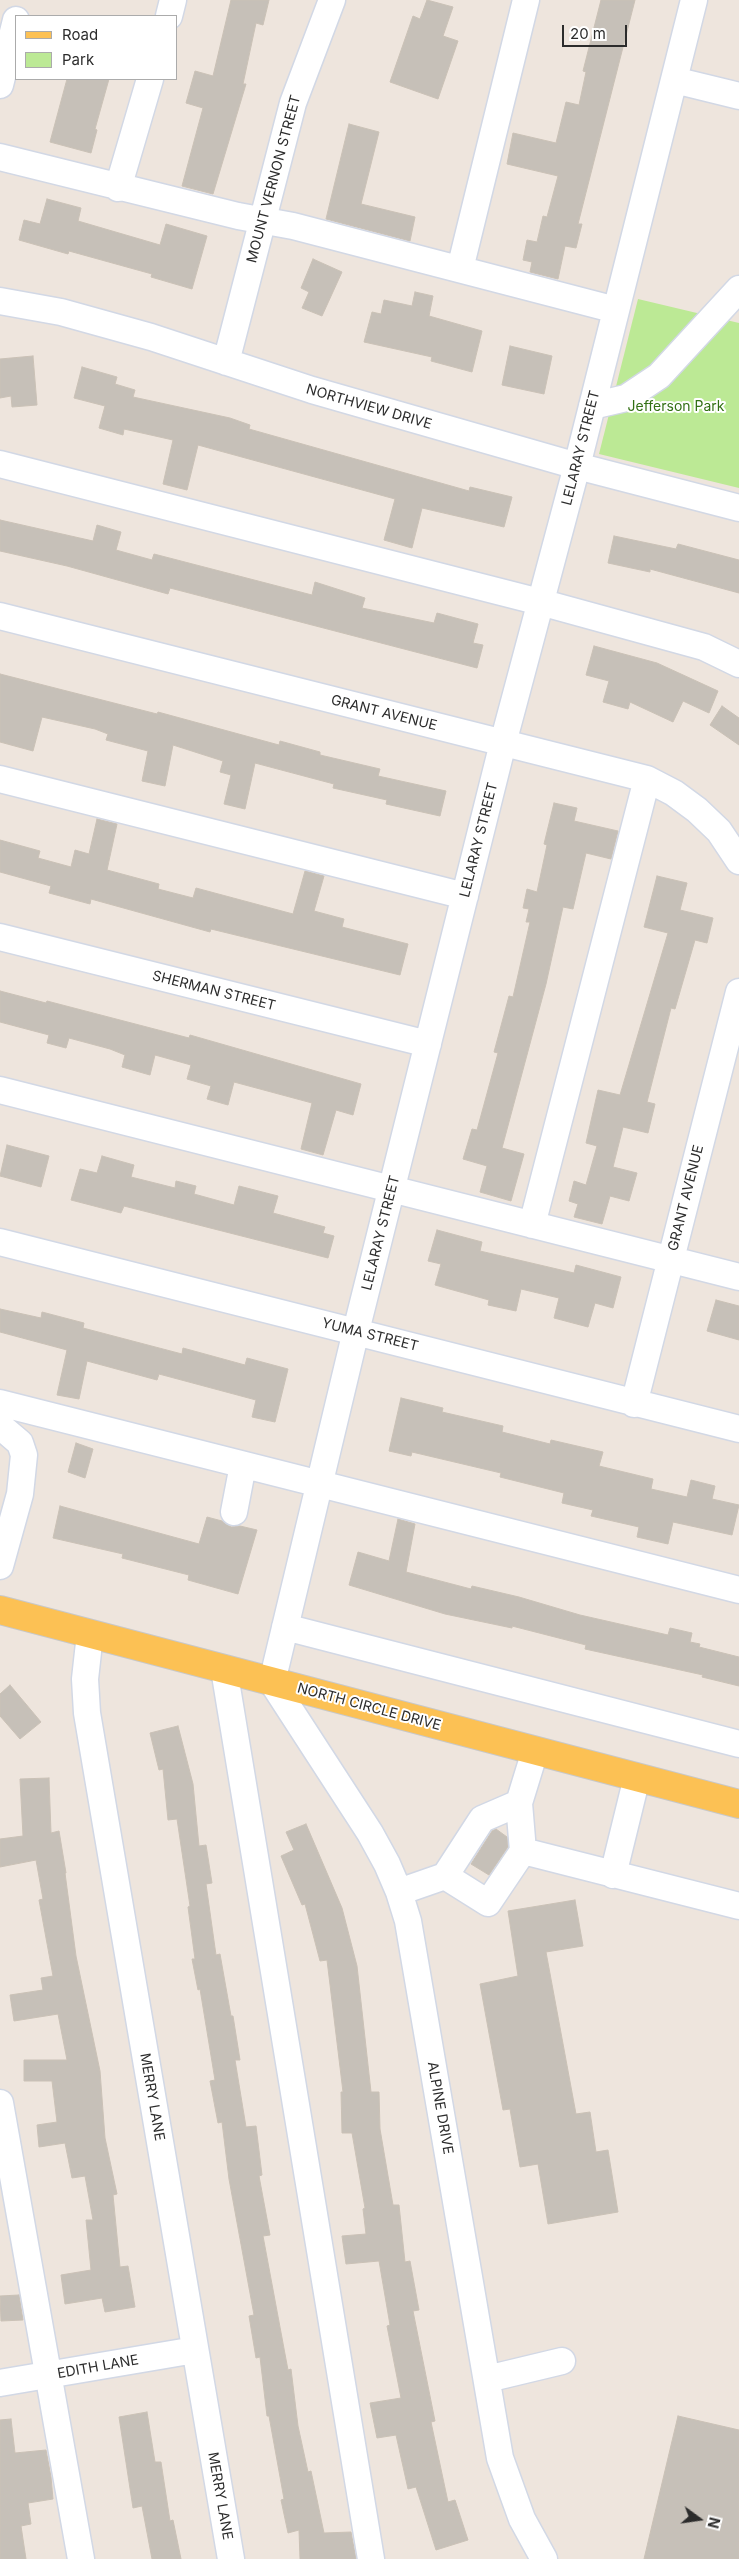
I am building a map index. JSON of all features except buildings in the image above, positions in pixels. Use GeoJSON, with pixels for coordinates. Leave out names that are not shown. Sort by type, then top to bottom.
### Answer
{"type":"FeatureCollection","features":[{"type":"Feature","properties":{"kind":"main road","name":"NORTH CIRCLE DRIVE"},"geometry":{"type":"LineString","coordinates":[[0,1610],[739,1804]]}},
{"type":"Feature","properties":{"kind":"street"},"geometry":{"type":"LineString","coordinates":[[17,15],[21,0]]}},
{"type":"Feature","properties":{"kind":"street"},"geometry":{"type":"LineString","coordinates":[[169,15],[173,0]]}},
{"type":"Feature","properties":{"kind":"street","name":"MOUNT VERNON STREET"},"geometry":{"type":"LineString","coordinates":[[226,362],[293,103],[332,0]]}},
{"type":"Feature","properties":{"kind":"street"},"geometry":{"type":"LineString","coordinates":[[460,269],[526,0]]}},
{"type":"Feature","properties":{"kind":"street","name":"LELARAY STREET"},"geometry":{"type":"LineString","coordinates":[[272,1682],[356,1331],[503,744],[577,466],[694,0]]}},
{"type":"Feature","properties":{"kind":"street"},"geometry":{"type":"LineString","coordinates":[[0,85],[15,24]]}},
{"type":"Feature","properties":{"kind":"street"},"geometry":{"type":"LineString","coordinates":[[118,188],[150,80]]}},
{"type":"Feature","properties":{"kind":"street"},"geometry":{"type":"LineString","coordinates":[[674,80],[739,96]]}},
{"type":"Feature","properties":{"kind":"street"},"geometry":{"type":"LineString","coordinates":[[0,157],[118,188],[262,221],[293,226],[616,310]]}},
{"type":"Feature","properties":{"kind":"street"},"geometry":{"type":"LineString","coordinates":[[592,406],[626,398],[659,376],[739,289]]}},
{"type":"Feature","properties":{"kind":"street","name":"NORTHVIEW DRIVE"},"geometry":{"type":"LineString","coordinates":[[0,301],[61,312],[151,337],[312,390],[577,466],[739,508]]}},
{"type":"Feature","properties":{"kind":"street"},"geometry":{"type":"LineString","coordinates":[[0,464],[540,602],[704,647],[739,664]]}},
{"type":"Feature","properties":{"kind":"street","name":"GRANT AVENUE"},"geometry":{"type":"LineString","coordinates":[[0,616],[647,779],[674,793],[698,810],[719,831],[739,861]]}},
{"type":"Feature","properties":{"kind":"street"},"geometry":{"type":"LineString","coordinates":[[0,779],[465,896]]}},
{"type":"Feature","properties":{"kind":"street"},"geometry":{"type":"LineString","coordinates":[[532,1225],[647,779]]}},
{"type":"Feature","properties":{"kind":"street","name":"SHERMAN STREET"},"geometry":{"type":"LineString","coordinates":[[0,937],[428,1044]]}},
{"type":"Feature","properties":{"kind":"street","name":"GRANT AVENUE"},"geometry":{"type":"LineString","coordinates":[[634,1404],[739,992]]}},
{"type":"Feature","properties":{"kind":"street"},"geometry":{"type":"LineString","coordinates":[[0,1090],[739,1277]]}},
{"type":"Feature","properties":{"kind":"street","name":"YUMA STREET"},"geometry":{"type":"LineString","coordinates":[[0,1242],[356,1331],[634,1404],[739,1429]]}},
{"type":"Feature","properties":{"kind":"street"},"geometry":{"type":"LineString","coordinates":[[0,1403],[739,1590]]}},
{"type":"Feature","properties":{"kind":"street"},"geometry":{"type":"LineString","coordinates":[[0,1426],[20,1443],[24,1455],[20,1494],[0,1566]]}},
{"type":"Feature","properties":{"kind":"street"},"geometry":{"type":"LineString","coordinates":[[234,1512],[243,1465]]}},
{"type":"Feature","properties":{"kind":"street"},"geometry":{"type":"LineString","coordinates":[[285,1627],[739,1744]]}},
{"type":"Feature","properties":{"kind":"street","name":"MERRY LANE"},"geometry":{"type":"LineString","coordinates":[[90,1634],[85,1679],[87,1713],[231,2559]]}},
{"type":"Feature","properties":{"kind":"street"},"geometry":{"type":"LineString","coordinates":[[224,1669],[371,2559]]}},
{"type":"Feature","properties":{"kind":"street","name":"ALPINE DRIVE"},"geometry":{"type":"LineString","coordinates":[[272,1682],[370,1833],[387,1864],[399,1892],[408,1921],[503,2465],[522,2519],[544,2559]]}},
{"type":"Feature","properties":{"kind":"street"},"geometry":{"type":"LineString","coordinates":[[445,1876],[488,1903],[523,1851],[519,1803],[535,1750]]}},
{"type":"Feature","properties":{"kind":"street"},"geometry":{"type":"LineString","coordinates":[[613,1875],[637,1777]]}},
{"type":"Feature","properties":{"kind":"street"},"geometry":{"type":"LineString","coordinates":[[399,1892],[445,1876],[482,1819],[519,1803]]}},
{"type":"Feature","properties":{"kind":"street"},"geometry":{"type":"LineString","coordinates":[[523,1851],[739,1906]]}},
{"type":"Feature","properties":{"kind":"street"},"geometry":{"type":"LineString","coordinates":[[0,2103],[81,2559]]}},
{"type":"Feature","properties":{"kind":"street","name":"EDITH LANE"},"geometry":{"type":"LineString","coordinates":[[0,2383],[195,2350]]}},
{"type":"Feature","properties":{"kind":"street"},"geometry":{"type":"LineString","coordinates":[[487,2379],[562,2361]]}},
{"type":"Feature","properties":{"kind":"green space","name":"Jefferson Park"},"geometry":{"type":"Polygon","coordinates":[[[638,299],[739,323],[739,488],[599,454],[638,299]]]}}]}
